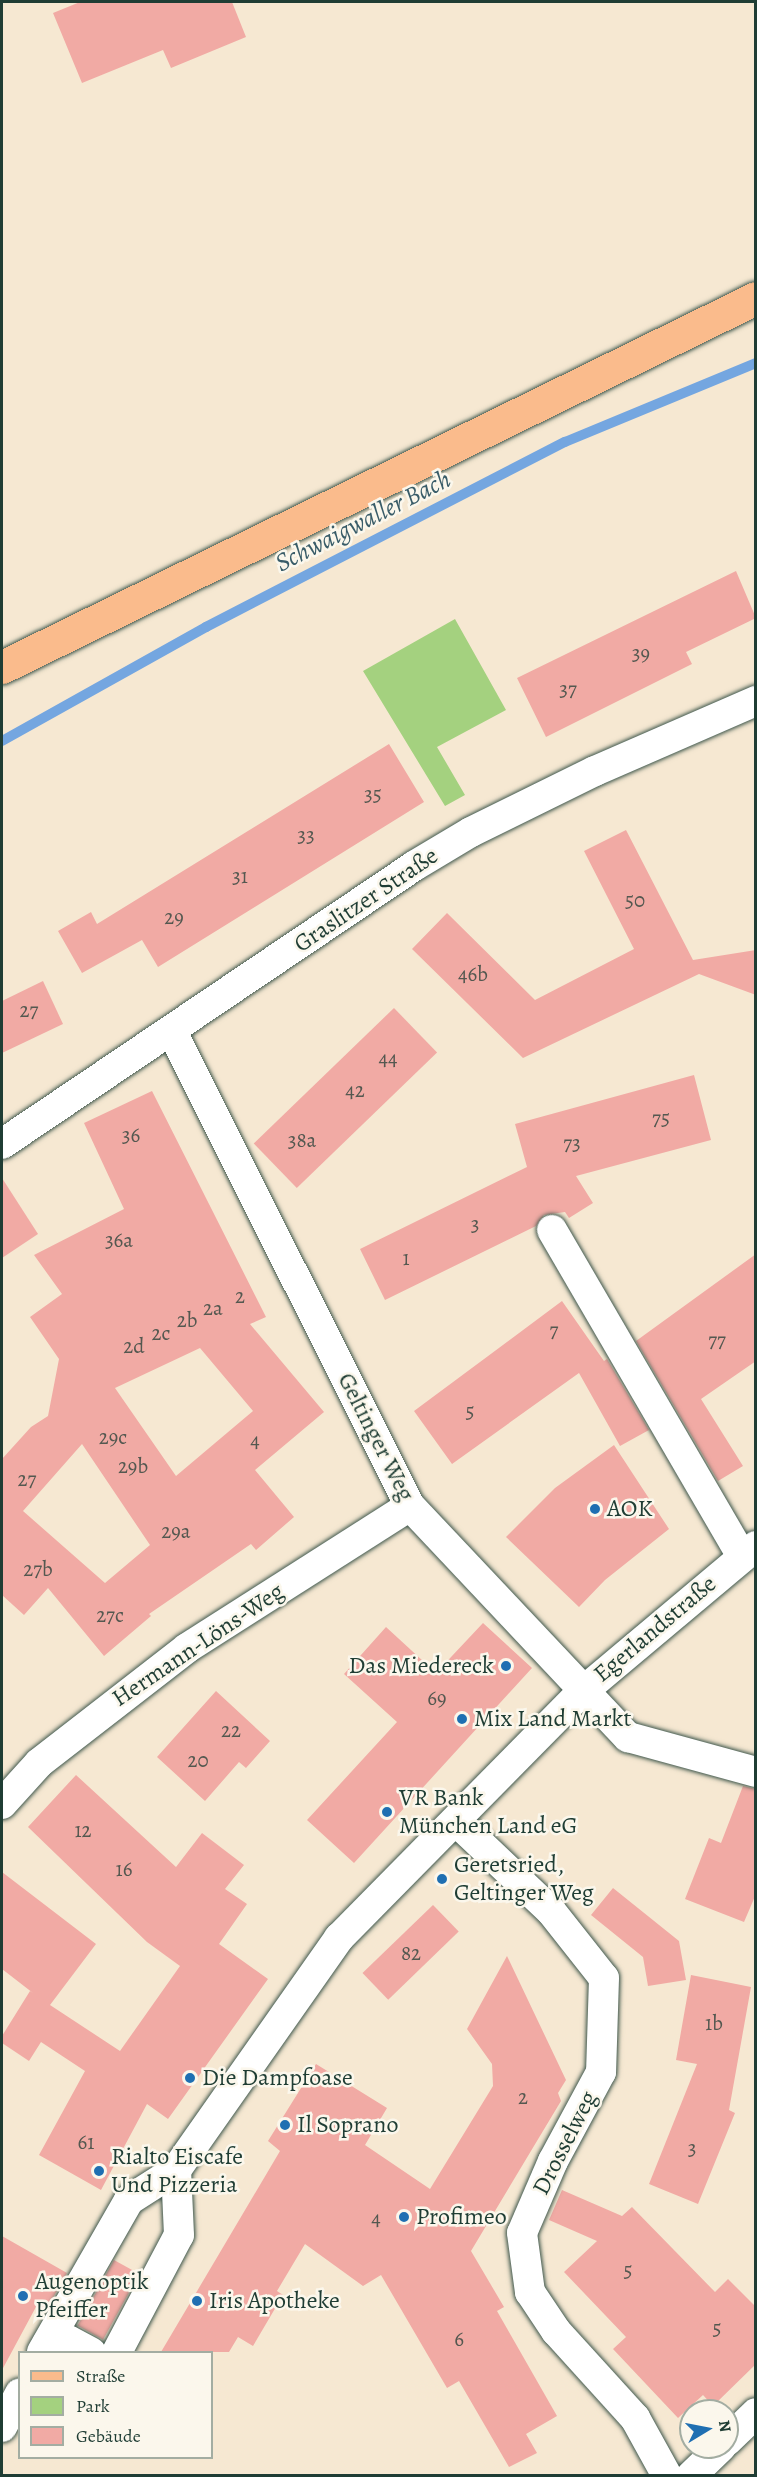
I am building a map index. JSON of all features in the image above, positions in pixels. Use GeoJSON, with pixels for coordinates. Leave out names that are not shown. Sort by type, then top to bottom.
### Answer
{"type":"FeatureCollection","features":[{"type":"Feature","properties":{"kind":"main road"},"geometry":{"type":"LineString","coordinates":[[2,667],[756,298]]}},
{"type":"Feature","properties":{"kind":"street","name":"Graslitzer Straße"},"geometry":{"type":"LineString","coordinates":[[2,1144],[172,1032],[414,866],[471,832],[595,771],[756,701]]}},
{"type":"Feature","properties":{"kind":"street","name":"Geltinger Weg"},"geometry":{"type":"LineString","coordinates":[[172,1032],[410,1506],[582,1692],[628,1737],[756,1772]]}},
{"type":"Feature","properties":{"kind":"street","name":"Egerlandstraße"},"geometry":{"type":"LineString","coordinates":[[45,2348],[129,2200],[176,2170],[339,1938],[582,1692],[749,1551],[552,1230]]}},
{"type":"Feature","properties":{"kind":"street","name":"Hermann-Löns-Weg"},"geometry":{"type":"LineString","coordinates":[[2,1804],[47,1757],[187,1648],[410,1506]]}},
{"type":"Feature","properties":{"kind":"street","name":"Drosselweg"},"geometry":{"type":"LineString","coordinates":[[456,1821],[551,1911],[604,1978],[601,2072],[554,2161],[522,2233],[530,2292],[556,2331],[635,2418],[667,2475]]}},
{"type":"Feature","properties":{"kind":"street"},"geometry":{"type":"LineString","coordinates":[[118,2351],[179,2235],[176,2170]]}},
{"type":"Feature","properties":{"kind":"street","name":"Egerlandstraße"},"geometry":{"type":"LineString","coordinates":[[45,2348],[68,2340],[89,2351]]}},
{"type":"Feature","properties":{"kind":"street"},"geometry":{"type":"LineString","coordinates":[[739,2429],[756,2413]]}},
{"type":"Feature","properties":{"kind":"street"},"geometry":{"type":"LineString","coordinates":[[691,2475],[708,2459]]}},
{"type":"Feature","properties":{"kind":"green space"},"geometry":{"type":"Polygon","coordinates":[[[455,619],[506,710],[437,747],[465,795],[445,806],[363,671],[455,619]]]}},
{"type":"Feature","properties":{"kind":"building"},"geometry":{"type":"Polygon","coordinates":[[[80,2],[232,2],[246,37],[171,68],[163,50],[82,83],[53,13],[80,2]]]}},
{"type":"Feature","properties":{"kind":"building"},"geometry":{"type":"Polygon","coordinates":[[[736,571],[756,618],[686,652],[692,664],[546,737],[517,678],[736,571]]]}},
{"type":"Feature","properties":{"kind":"building"},"geometry":{"type":"Polygon","coordinates":[[[389,744],[424,802],[158,967],[142,940],[82,973],[58,931],[91,912],[97,924],[389,744]]]}},
{"type":"Feature","properties":{"kind":"building"},"geometry":{"type":"Polygon","coordinates":[[[626,830],[693,960],[756,950],[756,995],[699,974],[523,1058],[412,949],[447,913],[535,1000],[634,949],[584,851],[626,830]]]}},
{"type":"Feature","properties":{"kind":"building"},"geometry":{"type":"Polygon","coordinates":[[[43,981],[63,1024],[2,1053],[2,1001],[43,981]]]}},
{"type":"Feature","properties":{"kind":"building"},"geometry":{"type":"Polygon","coordinates":[[[394,1008],[437,1053],[297,1188],[254,1143],[394,1008]]]}},
{"type":"Feature","properties":{"kind":"building"},"geometry":{"type":"Polygon","coordinates":[[[694,1075],[711,1140],[576,1176],[593,1203],[569,1218],[565,1212],[544,1215],[536,1226],[385,1300],[360,1249],[527,1167],[515,1124],[694,1075]]]}},
{"type":"Feature","properties":{"kind":"building"},"geometry":{"type":"Polygon","coordinates":[[[152,1091],[266,1317],[250,1324],[324,1412],[255,1470],[294,1517],[256,1550],[251,1544],[149,1614],[151,1616],[104,1656],[48,1588],[24,1615],[2,1595],[2,1459],[31,1427],[48,1416],[59,1359],[30,1317],[62,1294],[34,1255],[124,1209],[84,1123],[152,1091]],[[200,1348],[115,1388],[176,1476],[253,1411],[200,1348]],[[82,1444],[23,1511],[105,1583],[150,1545],[82,1444]]]}},
{"type":"Feature","properties":{"kind":"building"},"geometry":{"type":"Polygon","coordinates":[[[2,1178],[38,1234],[2,1258],[2,1178]]]}},
{"type":"Feature","properties":{"kind":"building"},"geometry":{"type":"Polygon","coordinates":[[[756,1254],[756,1361],[701,1399],[743,1466],[718,1481],[636,1341],[756,1254]]]}},
{"type":"Feature","properties":{"kind":"building"},"geometry":{"type":"Polygon","coordinates":[[[562,1301],[604,1361],[607,1359],[649,1430],[620,1446],[579,1373],[452,1464],[414,1411],[562,1301]]]}},
{"type":"Feature","properties":{"kind":"building","name":"AOK"},"geometry":{"type":"Polygon","coordinates":[[[614,1445],[669,1529],[605,1580],[579,1607],[506,1537],[555,1488],[614,1445]]]}},
{"type":"Feature","properties":{"kind":"building"},"geometry":{"type":"Polygon","coordinates":[[[483,1623],[532,1668],[354,1863],[307,1820],[397,1722],[344,1674],[386,1627],[436,1673],[483,1623]]]}},
{"type":"Feature","properties":{"kind":"building"},"geometry":{"type":"Polygon","coordinates":[[[216,1691],[270,1741],[246,1768],[239,1762],[205,1801],[157,1757],[216,1691]]]}},
{"type":"Feature","properties":{"kind":"building"},"geometry":{"type":"Polygon","coordinates":[[[76,1775],[176,1867],[202,1833],[244,1865],[225,1889],[247,1904],[219,1944],[268,1979],[168,2119],[147,2104],[101,2190],[39,2155],[85,2071],[41,2042],[29,2061],[2,2043],[2,2036],[30,1991],[33,1993],[2,1969],[2,1872],[96,1944],[50,2005],[120,2051],[180,1966],[147,1942],[28,1827],[76,1775]]]}},
{"type":"Feature","properties":{"kind":"building"},"geometry":{"type":"Polygon","coordinates":[[[743,1786],[756,1789],[756,1894],[744,1922],[685,1899],[709,1838],[721,1843],[743,1786]]]}},
{"type":"Feature","properties":{"kind":"building"},"geometry":{"type":"Polygon","coordinates":[[[613,1888],[679,1941],[686,1980],[648,1986],[643,1957],[591,1915],[613,1888]]]}},
{"type":"Feature","properties":{"kind":"building"},"geometry":{"type":"Polygon","coordinates":[[[433,1905],[459,1932],[388,2000],[363,1973],[433,1905]]]}},
{"type":"Feature","properties":{"kind":"building"},"geometry":{"type":"Polygon","coordinates":[[[507,1956],[566,2080],[558,2093],[561,2101],[471,2251],[504,2307],[497,2311],[557,2416],[526,2434],[537,2453],[509,2467],[459,2381],[447,2388],[381,2275],[363,2286],[305,2244],[277,2291],[283,2295],[253,2346],[238,2337],[229,2352],[162,2351],[280,2151],[268,2141],[316,2064],[387,2108],[365,2145],[430,2189],[493,2086],[492,2064],[467,2029],[507,1956]]]}},
{"type":"Feature","properties":{"kind":"building"},"geometry":{"type":"Polygon","coordinates":[[[691,1975],[751,1987],[729,2110],[735,2113],[698,2204],[649,2184],[697,2064],[676,2060],[691,1975]]]}},
{"type":"Feature","properties":{"kind":"building"},"geometry":{"type":"Polygon","coordinates":[[[562,2190],[622,2216],[632,2207],[715,2292],[728,2279],[756,2307],[756,2364],[720,2399],[707,2399],[703,2395],[699,2399],[679,2399],[678,2418],[613,2349],[626,2337],[564,2272],[597,2241],[549,2220],[562,2190]]]}},
{"type":"Feature","properties":{"kind":"building"},"geometry":{"type":"Polygon","coordinates":[[[2,2236],[67,2273],[46,2310],[37,2305],[2,2370],[2,2236]]]}},
{"type":"Feature","properties":{"kind":"building"},"geometry":{"type":"Polygon","coordinates":[[[114,2260],[139,2274],[103,2340],[78,2326],[114,2260]]]}},
{"type":"Feature","properties":{"kind":"waterway","name":"Schwaigwaller Bach"},"geometry":{"type":"LineString","coordinates":[[2,741],[206,627],[565,442],[756,363]]}},
{"type":"Feature","properties":{"kind":"place","name":"AOK"},"geometry":{"type":"Point","coordinates":[595,1509]}},
{"type":"Feature","properties":{"kind":"place","name":"Das Miedereck"},"geometry":{"type":"Point","coordinates":[506,1666]}},
{"type":"Feature","properties":{"kind":"place","name":"Mix Land Markt"},"geometry":{"type":"Point","coordinates":[462,1719]}},
{"type":"Feature","properties":{"kind":"place","name":"VR Bank München Land eG"},"geometry":{"type":"Point","coordinates":[387,1812]}},
{"type":"Feature","properties":{"kind":"place","name":"Geretsried, Geltinger Weg"},"geometry":{"type":"Point","coordinates":[442,1879]}},
{"type":"Feature","properties":{"kind":"place","name":"Die Dampfoase"},"geometry":{"type":"Point","coordinates":[190,2078]}},
{"type":"Feature","properties":{"kind":"place","name":"Il Soprano"},"geometry":{"type":"Point","coordinates":[285,2125]}},
{"type":"Feature","properties":{"kind":"place","name":"Rialto Eiscafe Und Pizzeria"},"geometry":{"type":"Point","coordinates":[99,2171]}},
{"type":"Feature","properties":{"kind":"place","name":"Profimeo"},"geometry":{"type":"Point","coordinates":[404,2217]}},
{"type":"Feature","properties":{"kind":"place","name":"Augenoptik Pfeiffer"},"geometry":{"type":"Point","coordinates":[23,2296]}},
{"type":"Feature","properties":{"kind":"place","name":"Iris Apotheke"},"geometry":{"type":"Point","coordinates":[197,2301]}}]}
